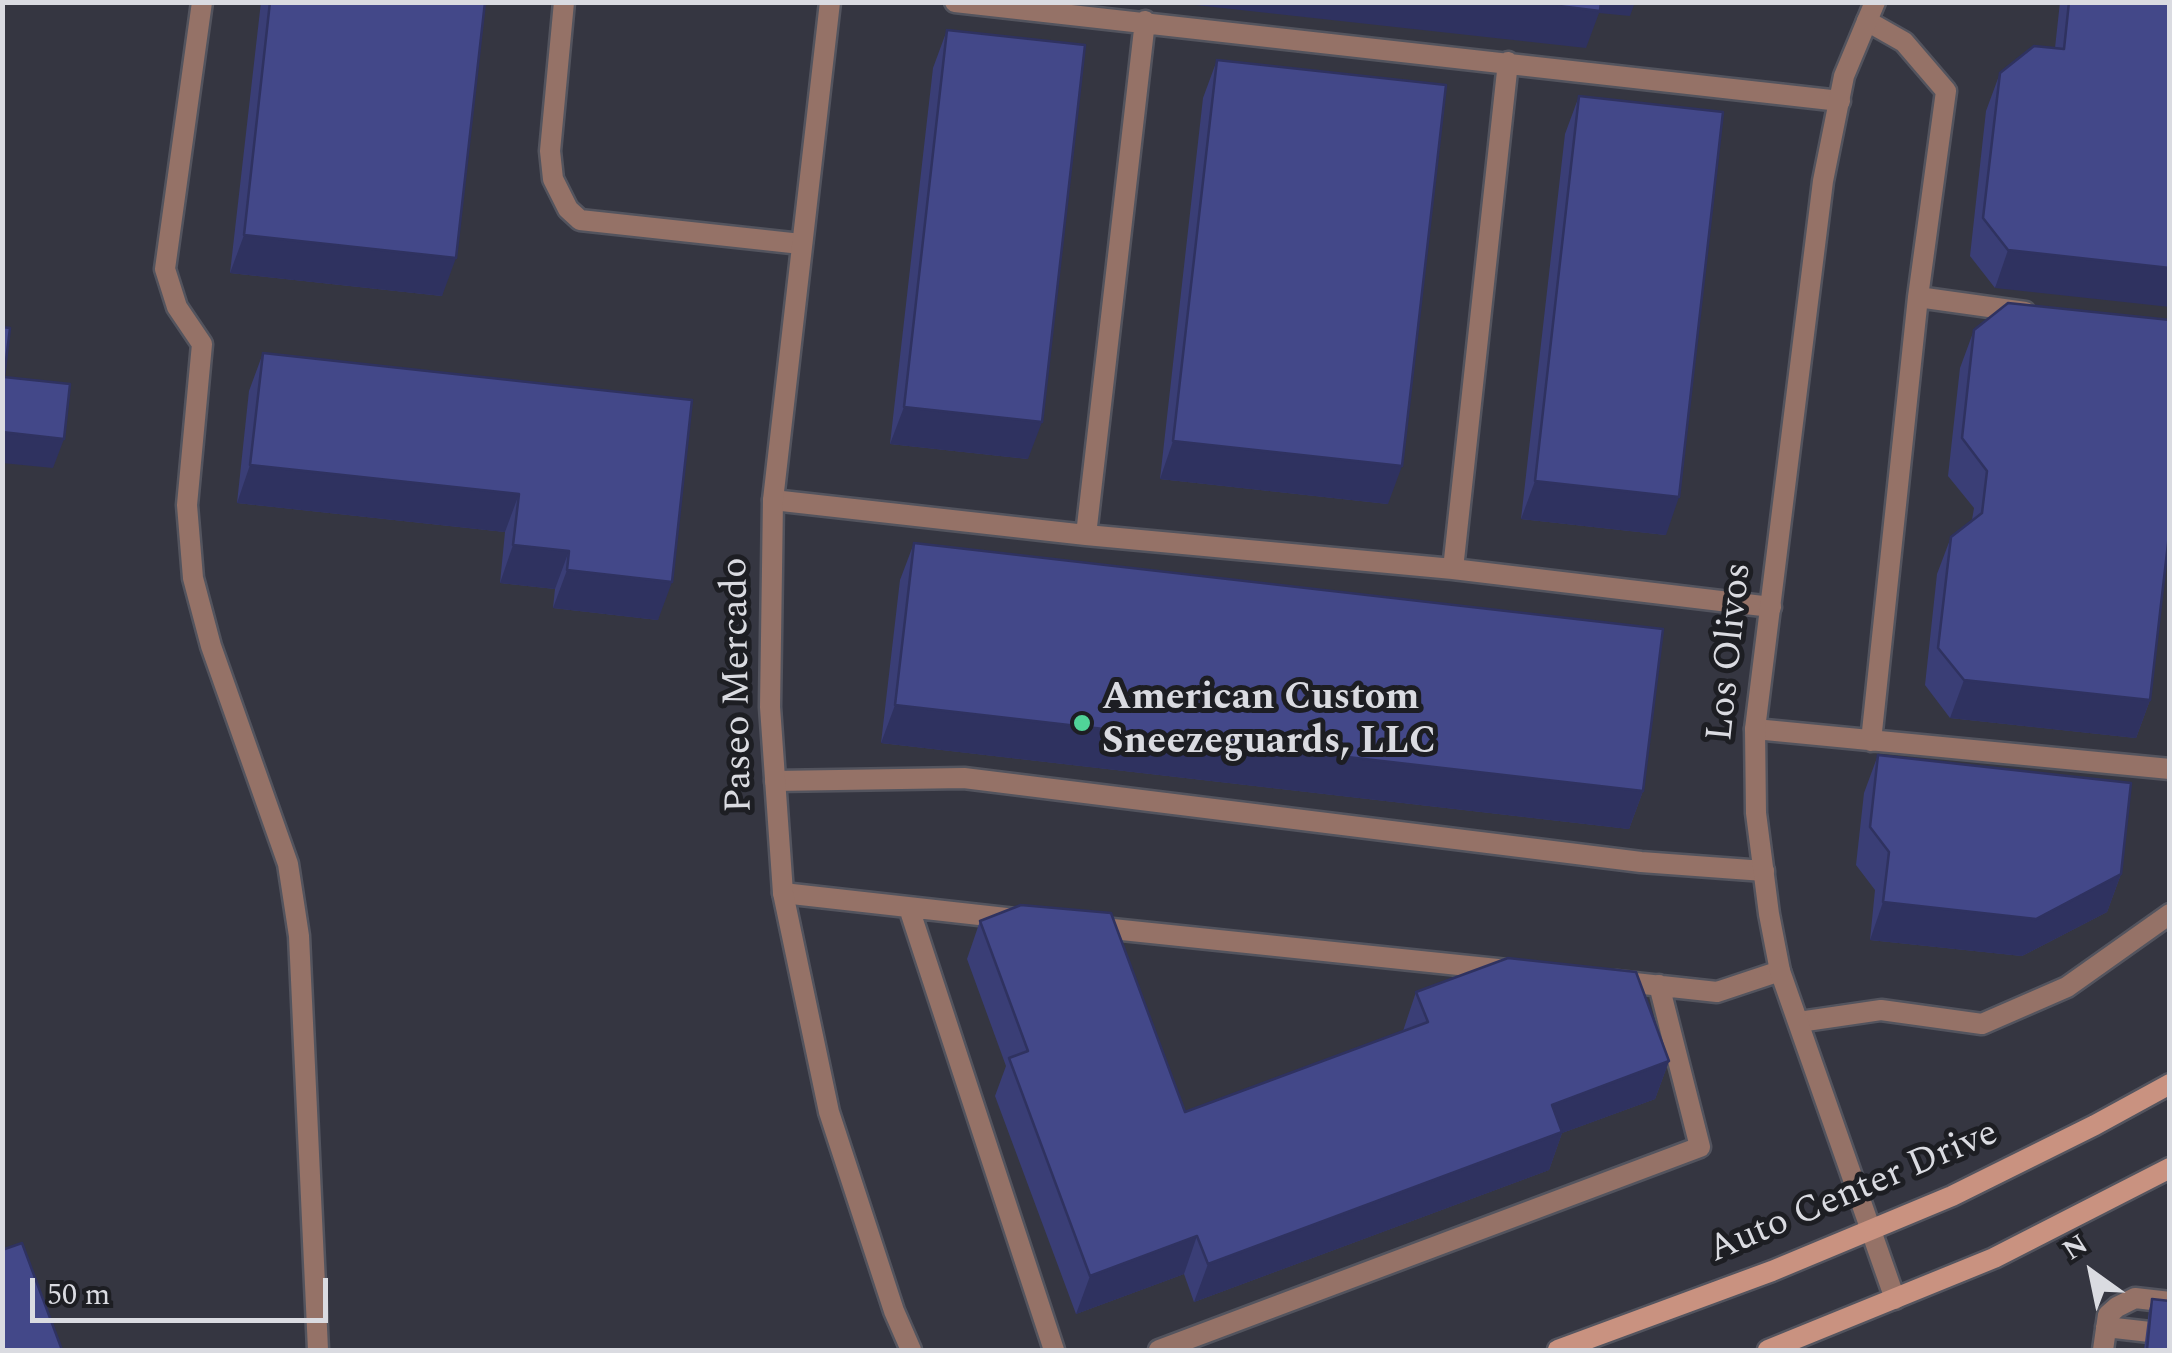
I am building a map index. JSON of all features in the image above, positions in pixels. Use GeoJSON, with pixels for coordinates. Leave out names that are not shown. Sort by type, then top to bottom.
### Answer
{"type":"FeatureCollection","features":[{"type":"Feature","properties":{"kind":"street"},"geometry":{"type":"LineString","coordinates":[[202,2],[165,269],[178,307],[202,344],[187,505],[193,578],[211,646],[288,864],[299,936],[318,1350]]}},
{"type":"Feature","properties":{"kind":"street"},"geometry":{"type":"LineString","coordinates":[[564,2],[550,151],[554,179],[568,208],[580,220],[801,244]]}},
{"type":"Feature","properties":{"kind":"street","name":"Paseo Mercado"},"geometry":{"type":"LineString","coordinates":[[830,2],[773,500],[770,707],[774,781],[783,893],[829,1112],[894,1310],[911,1350]]}},
{"type":"Feature","properties":{"kind":"street"},"geometry":{"type":"LineString","coordinates":[[955,2],[1840,100]]}},
{"type":"Feature","properties":{"kind":"street"},"geometry":{"type":"LineString","coordinates":[[1871,12],[1904,42],[1946,91],[1918,297],[1871,741]]}},
{"type":"Feature","properties":{"kind":"street","name":"Los Olivos"},"geometry":{"type":"LineString","coordinates":[[1871,12],[1844,76],[1824,181],[1755,729],[1756,813],[1780,971],[1895,1299]]}},
{"type":"Feature","properties":{"kind":"street"},"geometry":{"type":"LineString","coordinates":[[1086,535],[1146,21]]}},
{"type":"Feature","properties":{"kind":"street"},"geometry":{"type":"LineString","coordinates":[[1453,570],[1508,62]]}},
{"type":"Feature","properties":{"kind":"street"},"geometry":{"type":"LineString","coordinates":[[1918,297],[2054,316]]}},
{"type":"Feature","properties":{"kind":"street"},"geometry":{"type":"LineString","coordinates":[[773,500],[1771,607]]}},
{"type":"Feature","properties":{"kind":"street"},"geometry":{"type":"LineString","coordinates":[[1755,729],[2170,769]]}},
{"type":"Feature","properties":{"kind":"street"},"geometry":{"type":"LineString","coordinates":[[774,781],[964,778],[1641,862],[1764,871]]}},
{"type":"Feature","properties":{"kind":"street"},"geometry":{"type":"LineString","coordinates":[[783,893],[1028,920]]}},
{"type":"Feature","properties":{"kind":"street"},"geometry":{"type":"LineString","coordinates":[[910,908],[1054,1350]]}},
{"type":"Feature","properties":{"kind":"street"},"geometry":{"type":"LineString","coordinates":[[1799,1022],[1881,1010],[1982,1024],[2068,987],[2170,914]]}},
{"type":"Feature","properties":{"kind":"street"},"geometry":{"type":"LineString","coordinates":[[1067,924],[1521,971]]}},
{"type":"Feature","properties":{"kind":"street"},"geometry":{"type":"LineString","coordinates":[[1600,979],[1716,992],[1780,971]]}},
{"type":"Feature","properties":{"kind":"street"},"geometry":{"type":"LineString","coordinates":[[1160,1350],[1700,1147],[1660,985]]}},
{"type":"Feature","properties":{"kind":"street","name":"Auto Center Drive"},"geometry":{"type":"LineString","coordinates":[[1558,1350],[1952,1196],[2170,1084]]}},
{"type":"Feature","properties":{"kind":"street"},"geometry":{"type":"LineString","coordinates":[[1768,1350],[1994,1258],[2170,1168]]}},
{"type":"Feature","properties":{"kind":"street"},"geometry":{"type":"LineString","coordinates":[[2103,1350],[2108,1315],[2135,1298],[2170,1302]]}},
{"type":"Feature","properties":{"kind":"street"},"geometry":{"type":"LineString","coordinates":[[2106,1328],[2150,1332]]}},
{"type":"Feature","properties":{"kind":"building"},"geometry":{"type":"Polygon","coordinates":[[[270,2],[485,2],[456,258],[244,235],[270,2]]]}},
{"type":"Feature","properties":{"kind":"building"},"geometry":{"type":"Polygon","coordinates":[[[1527,2],[1601,2],[1600,11],[1527,2]]]}},
{"type":"Feature","properties":{"kind":"building"},"geometry":{"type":"Polygon","coordinates":[[[2069,2],[2170,2],[2170,268],[2008,250],[1983,218],[2000,73],[2034,46],[2064,49],[2069,2]]]}},
{"type":"Feature","properties":{"kind":"building"},"geometry":{"type":"Polygon","coordinates":[[[947,30],[1085,45],[1042,422],[904,407],[947,30]]]}},
{"type":"Feature","properties":{"kind":"building"},"geometry":{"type":"Polygon","coordinates":[[[1217,60],[1446,85],[1402,466],[1173,441],[1217,60]]]}},
{"type":"Feature","properties":{"kind":"building"},"geometry":{"type":"Polygon","coordinates":[[[1579,96],[1723,112],[1679,497],[1535,481],[1579,96]]]}},
{"type":"Feature","properties":{"kind":"building"},"geometry":{"type":"Polygon","coordinates":[[[2008,303],[2170,320],[2170,526],[2150,700],[1964,680],[1938,648],[1951,537],[1982,513],[1987,471],[1962,438],[1974,330],[2008,303]]]}},
{"type":"Feature","properties":{"kind":"building"},"geometry":{"type":"Polygon","coordinates":[[[2,327],[10,328],[4,377],[70,384],[64,439],[2,432],[2,327]]]}},
{"type":"Feature","properties":{"kind":"building"},"geometry":{"type":"Polygon","coordinates":[[[263,353],[692,400],[672,582],[567,570],[569,551],[513,545],[519,494],[250,465],[263,353]]]}},
{"type":"Feature","properties":{"kind":"building"},"geometry":{"type":"Polygon","coordinates":[[[914,543],[1663,629],[1643,791],[895,705],[914,543]]]}},
{"type":"Feature","properties":{"kind":"building"},"geometry":{"type":"Polygon","coordinates":[[[1878,755],[2131,783],[2121,874],[2036,919],[1883,902],[1889,852],[1870,827],[1878,755]]]}},
{"type":"Feature","properties":{"kind":"building"},"geometry":{"type":"Polygon","coordinates":[[[1021,905],[1111,913],[1185,1112],[1428,1022],[1416,992],[1508,958],[1636,972],[1669,1061],[1552,1105],[1562,1132],[1208,1264],[1197,1236],[1090,1276],[1009,1058],[1028,1051],[980,921],[1021,905]]]}},
{"type":"Feature","properties":{"kind":"building"},"geometry":{"type":"Polygon","coordinates":[[[22,1243],[62,1350],[2,1350],[2,1250],[22,1243]]]}},
{"type":"Feature","properties":{"kind":"building"},"geometry":{"type":"Polygon","coordinates":[[[2152,1299],[2170,1301],[2170,1350],[2147,1350],[2152,1299]]]}},
{"type":"Feature","properties":{"kind":"place","name":"American Custom Sneezeguards, LLC"},"geometry":{"type":"Point","coordinates":[1082,723]}}]}
